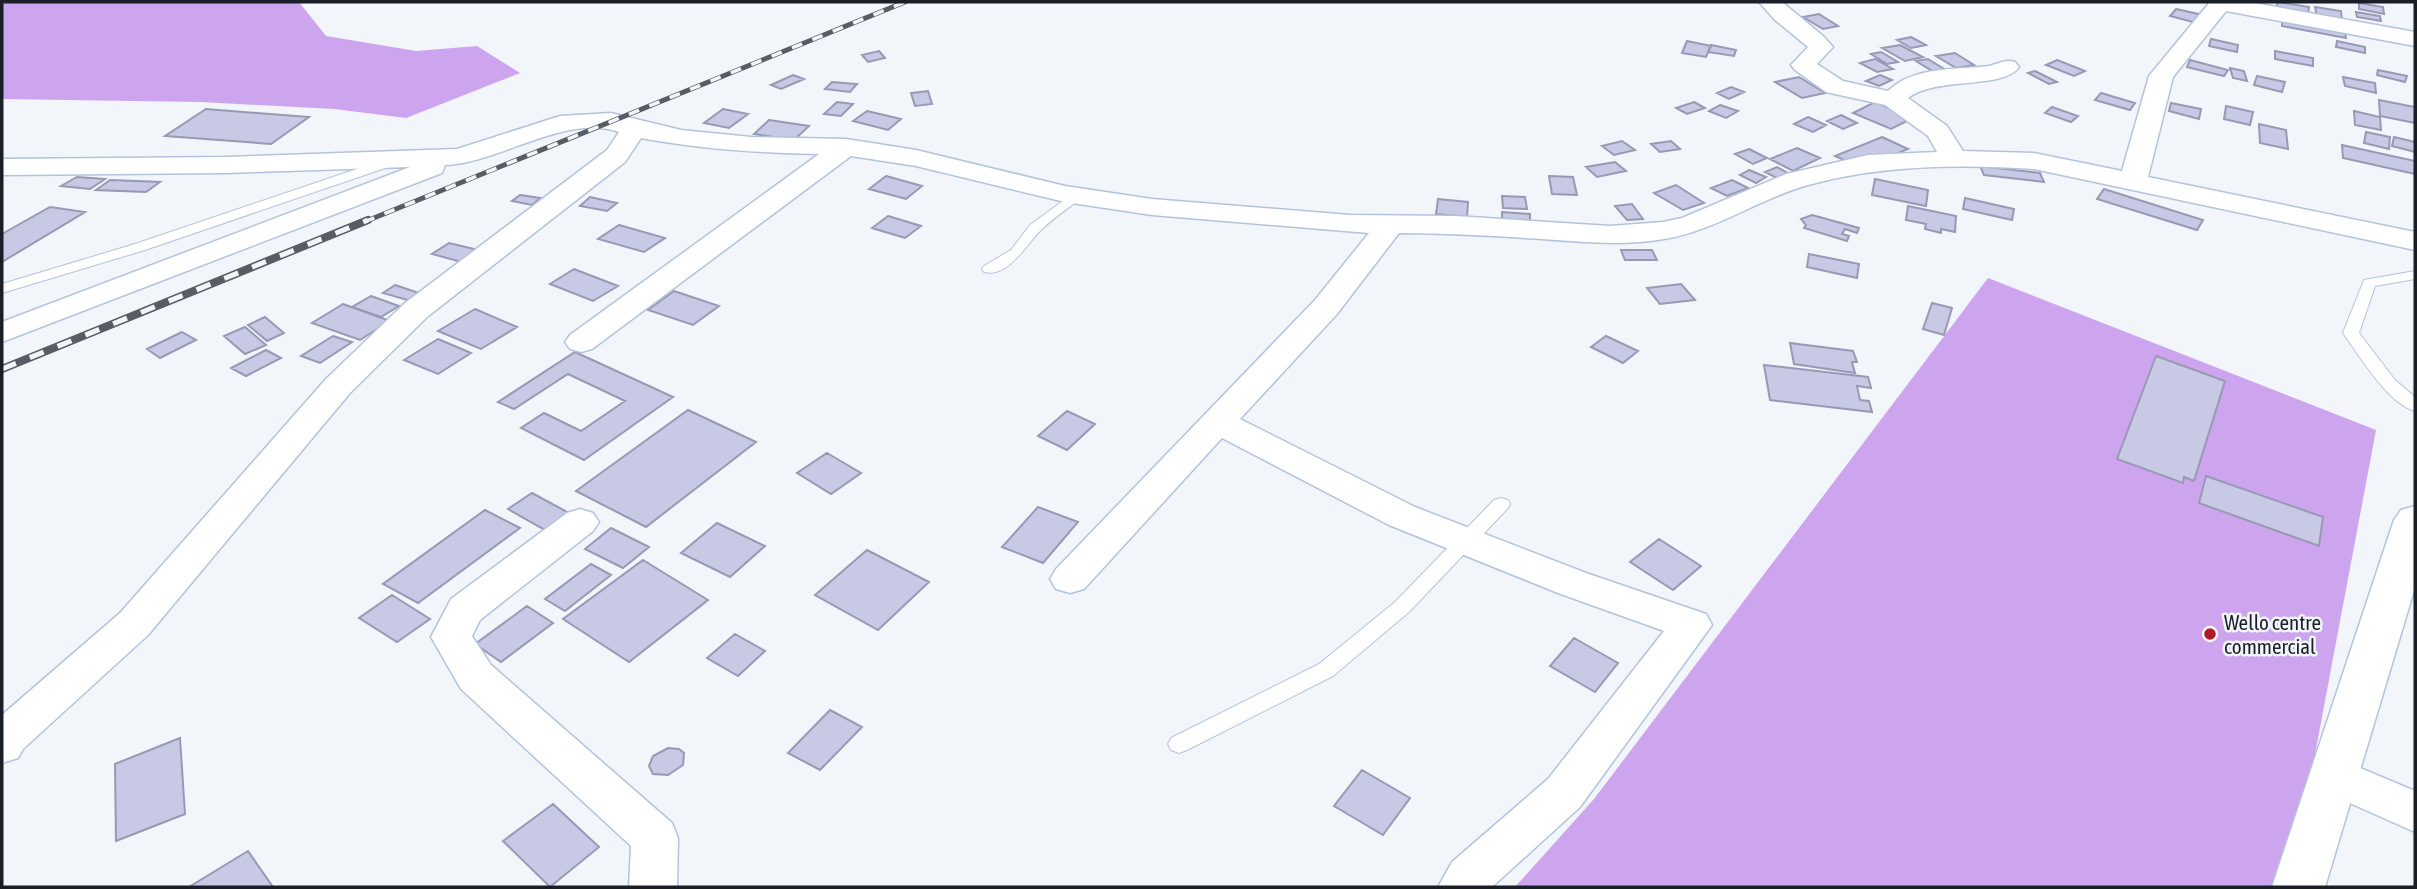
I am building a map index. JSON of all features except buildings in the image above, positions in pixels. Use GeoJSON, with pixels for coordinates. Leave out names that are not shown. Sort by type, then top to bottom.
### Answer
{"type":"FeatureCollection","features":[{"type":"Feature","properties":{"kind":"main road"},"geometry":{"type":"LineString","coordinates":[[2298,887],[2415,520]]}},
{"type":"Feature","properties":{"kind":"street"},"geometry":{"type":"LineString","coordinates":[[1770,2],[1782,16],[1812,36],[1821,47],[1803,65],[1835,87],[1893,99],[1938,131],[1954,159]]}},
{"type":"Feature","properties":{"kind":"street"},"geometry":{"type":"LineString","coordinates":[[2133,181],[2161,76],[2221,3],[2415,39]]}},
{"type":"Feature","properties":{"kind":"street"},"geometry":{"type":"LineString","coordinates":[[1893,99],[1898,92],[1917,82],[1999,72],[2007,67]]}},
{"type":"Feature","properties":{"kind":"street"},"geometry":{"type":"LineString","coordinates":[[2,333],[459,157],[560,124],[611,121],[634,129],[681,138],[751,145],[846,147],[916,158],[1075,196],[1163,208],[1350,224],[1455,225],[1610,235],[1662,231],[1692,224],[1796,180],[1868,163],[1984,158],[2034,161],[2415,241]]}},
{"type":"Feature","properties":{"kind":"street"},"geometry":{"type":"LineString","coordinates":[[2,745],[8,736],[134,624],[338,386],[416,310],[616,156],[634,129]]}},
{"type":"Feature","properties":{"kind":"street"},"geometry":{"type":"LineString","coordinates":[[581,341],[846,147]]}},
{"type":"Feature","properties":{"kind":"street"},"geometry":{"type":"LineString","coordinates":[[2,167],[226,165],[459,157]]}},
{"type":"Feature","properties":{"kind":"street"},"geometry":{"type":"LineString","coordinates":[[1070,579],[1326,307],[1391,225]]}},
{"type":"Feature","properties":{"kind":"street"},"geometry":{"type":"LineString","coordinates":[[1218,422],[1402,516],[1692,625],[1564,793],[1469,877],[1462,887]]}},
{"type":"Feature","properties":{"kind":"street"},"geometry":{"type":"LineString","coordinates":[[580,522],[465,610],[451,637],[476,677],[655,838],[653,887]]}},
{"type":"Feature","properties":{"kind":"street"},"geometry":{"type":"LineString","coordinates":[[2334,776],[2415,812]]}},
{"type":"Feature","properties":{"kind":"lane"},"geometry":{"type":"LineString","coordinates":[[2,289],[140,247],[398,159]]}},
{"type":"Feature","properties":{"kind":"lane"},"geometry":{"type":"LineString","coordinates":[[989,269],[1016,253],[1035,228],[1075,196]]}},
{"type":"Feature","properties":{"kind":"lane"},"geometry":{"type":"LineString","coordinates":[[2415,275],[2369,283],[2351,332],[2389,384],[2415,406]]}},
{"type":"Feature","properties":{"kind":"lane"},"geometry":{"type":"LineString","coordinates":[[1179,744],[1326,670],[1402,607],[1501,504]]}},
{"type":"Feature","properties":{"kind":"shaded area"},"geometry":{"type":"Polygon","coordinates":[[[2,2],[299,2],[326,36],[416,51],[477,46],[520,73],[406,118],[334,109],[201,102],[2,99],[2,2]]]}},
{"type":"Feature","properties":{"kind":"shaded area"},"geometry":{"type":"Polygon","coordinates":[[[1988,278],[2376,430],[2290,887],[1515,887],[1594,799],[1988,278]]]}},
{"type":"Feature","properties":{"kind":"railway"},"geometry":{"type":"LineString","coordinates":[[364,222],[905,2]]}},
{"type":"Feature","properties":{"kind":"railway"},"geometry":{"type":"LineString","coordinates":[[2,369],[368,220]]}},
{"type":"Feature","properties":{"kind":"place","name":"Wello centre commercial"},"geometry":{"type":"Point","coordinates":[2210,634]}}]}
